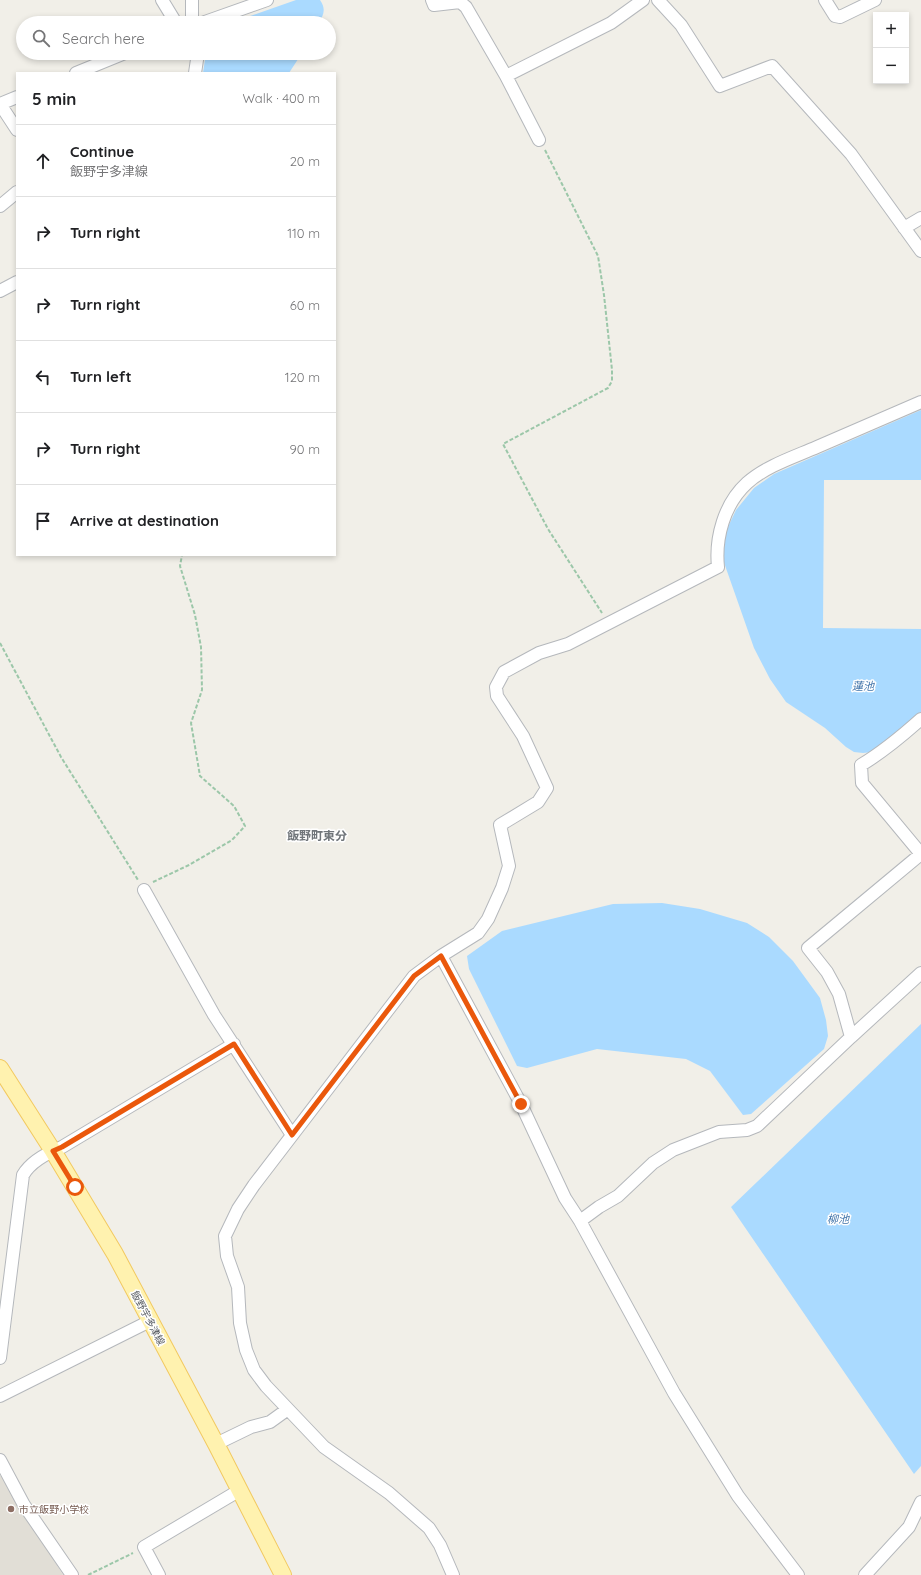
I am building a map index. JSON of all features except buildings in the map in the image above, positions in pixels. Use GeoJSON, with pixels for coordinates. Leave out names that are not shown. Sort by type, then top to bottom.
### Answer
{"type":"FeatureCollection","features":[{"type":"Feature","properties":{"kind":"main road","name":"飯野宇多津線"},"geometry":{"type":"LineString","coordinates":[[0,1068],[58,1149],[216,1444],[283,1575]]}},
{"type":"Feature","properties":{"kind":"street"},"geometry":{"type":"LineString","coordinates":[[162,0],[172,16]]}},
{"type":"Feature","properties":{"kind":"street"},"geometry":{"type":"LineString","coordinates":[[192,0],[192,16]]}},
{"type":"Feature","properties":{"kind":"street"},"geometry":{"type":"LineString","coordinates":[[222,16],[267,0]]}},
{"type":"Feature","properties":{"kind":"street"},"geometry":{"type":"LineString","coordinates":[[432,0],[434,5],[460,2],[466,7],[506,76],[540,140]]}},
{"type":"Feature","properties":{"kind":"street"},"geometry":{"type":"LineString","coordinates":[[506,76],[611,23],[643,0]]}},
{"type":"Feature","properties":{"kind":"street"},"geometry":{"type":"LineString","coordinates":[[658,0],[681,25],[720,86],[772,66],[851,154],[921,251]]}},
{"type":"Feature","properties":{"kind":"street"},"geometry":{"type":"LineString","coordinates":[[826,0],[835,16],[840,17],[875,0]]}},
{"type":"Feature","properties":{"kind":"street"},"geometry":{"type":"LineString","coordinates":[[81,72],[100,68],[113,60]]}},
{"type":"Feature","properties":{"kind":"street"},"geometry":{"type":"LineString","coordinates":[[195,72],[197,60]]}},
{"type":"Feature","properties":{"kind":"street"},"geometry":{"type":"LineString","coordinates":[[16,97],[0,104],[16,128]]}},
{"type":"Feature","properties":{"kind":"street"},"geometry":{"type":"LineString","coordinates":[[0,206],[16,193]]}},
{"type":"Feature","properties":{"kind":"street"},"geometry":{"type":"LineString","coordinates":[[904,228],[921,218]]}},
{"type":"Feature","properties":{"kind":"street"},"geometry":{"type":"LineString","coordinates":[[0,291],[16,283]]}},
{"type":"Feature","properties":{"kind":"street"},"geometry":{"type":"LineString","coordinates":[[453,1575],[440,1545],[428,1528],[389,1493],[324,1447],[266,1386],[254,1370],[246,1350],[240,1323],[238,1287],[228,1256],[225,1236],[238,1210],[254,1185],[414,976],[441,956],[478,933],[488,919],[502,888],[509,866],[500,825],[538,802],[547,788],[523,736],[497,696],[496,687],[504,672],[540,653],[568,644],[609,624],[718,567],[717,543],[726,515],[737,495],[747,483],[762,472],[921,402]]}},
{"type":"Feature","properties":{"kind":"street"},"geometry":{"type":"LineString","coordinates":[[851,1037],[838,994],[827,972],[808,948],[921,854],[862,783],[861,765],[898,740],[921,719]]}},
{"type":"Feature","properties":{"kind":"street"},"geometry":{"type":"LineString","coordinates":[[144,890],[214,1015],[292,1135]]}},
{"type":"Feature","properties":{"kind":"street"},"geometry":{"type":"LineString","coordinates":[[441,956],[521,1104],[565,1198],[580,1221],[674,1393],[738,1496],[798,1575]]}},
{"type":"Feature","properties":{"kind":"street"},"geometry":{"type":"LineString","coordinates":[[580,1221],[599,1207],[618,1196],[653,1163],[674,1150],[719,1132],[746,1130],[757,1126],[921,973]]}},
{"type":"Feature","properties":{"kind":"street"},"geometry":{"type":"LineString","coordinates":[[0,1358],[23,1175],[28,1166],[234,1044]]}},
{"type":"Feature","properties":{"kind":"street"},"geometry":{"type":"LineString","coordinates":[[0,1396],[150,1321]]}},
{"type":"Feature","properties":{"kind":"street"},"geometry":{"type":"LineString","coordinates":[[216,1444],[250,1427],[270,1422],[288,1409]]}},
{"type":"Feature","properties":{"kind":"street"},"geometry":{"type":"LineString","coordinates":[[0,1460],[24,1505],[72,1575]]}},
{"type":"Feature","properties":{"kind":"street"},"geometry":{"type":"LineString","coordinates":[[159,1575],[144,1547],[240,1490]]}},
{"type":"Feature","properties":{"kind":"street"},"geometry":{"type":"LineString","coordinates":[[865,1575],[909,1527],[921,1502]]}},
{"type":"Feature","properties":{"kind":"path"},"geometry":{"type":"LineString","coordinates":[[540,140],[598,256],[604,295],[612,381],[608,388],[503,444],[548,529],[609,624]]}},
{"type":"Feature","properties":{"kind":"path"},"geometry":{"type":"LineString","coordinates":[[0,643],[61,757],[144,890],[156,880],[188,865],[232,840],[245,826],[234,806],[200,776],[191,723],[202,690],[201,647],[195,615],[180,566],[182,556]]}},
{"type":"Feature","properties":{"kind":"path"},"geometry":{"type":"LineString","coordinates":[[88,1575],[144,1547]]}},
{"type":"Feature","properties":{"kind":"shaded area","name":"市立飯野小学校"},"geometry":{"type":"Polygon","coordinates":[[[1,1476],[63,1575],[0,1575],[1,1476]]]}},
{"type":"Feature","properties":{"kind":"water"},"geometry":{"type":"Polygon","coordinates":[[[296,0],[320,0],[324,12],[322,16],[250,16],[296,0]]]}},
{"type":"Feature","properties":{"kind":"water"},"geometry":{"type":"Polygon","coordinates":[[[205,60],[297,60],[290,72],[203,72],[205,60]]]}},
{"type":"Feature","properties":{"kind":"water","name":"蓮池"},"geometry":{"type":"Polygon","coordinates":[[[921,410],[921,480],[824,480],[823,628],[921,629],[921,713],[905,728],[872,752],[854,752],[846,747],[825,728],[786,702],[770,679],[754,648],[721,554],[727,529],[736,510],[754,488],[774,474],[921,410]]]}},
{"type":"Feature","properties":{"kind":"water"},"geometry":{"type":"Polygon","coordinates":[[[662,903],[700,909],[747,923],[769,937],[793,961],[820,998],[826,1020],[828,1036],[824,1049],[751,1114],[743,1115],[710,1071],[686,1059],[597,1049],[527,1068],[517,1066],[469,969],[467,956],[502,931],[613,904],[662,903]]]}},
{"type":"Feature","properties":{"kind":"water","name":"柳池"},"geometry":{"type":"Polygon","coordinates":[[[921,1024],[921,1466],[914,1474],[731,1207],[921,1024]]]}},
{"type":"Feature","properties":{"kind":"place","name":"市立飯野小学校"},"geometry":{"type":"Point","coordinates":[11,1509]}},
{"type":"Feature","properties":{"kind":"district","name":"飯野町東分"},"geometry":{"type":"Point","coordinates":[317,835]}},
{"type":"Feature","properties":{"kind":"route"},"geometry":{"type":"LineString","coordinates":[[75,1187],[53,1151],[234,1044],[292,1135],[414,976],[441,956],[521,1104]]}}]}
